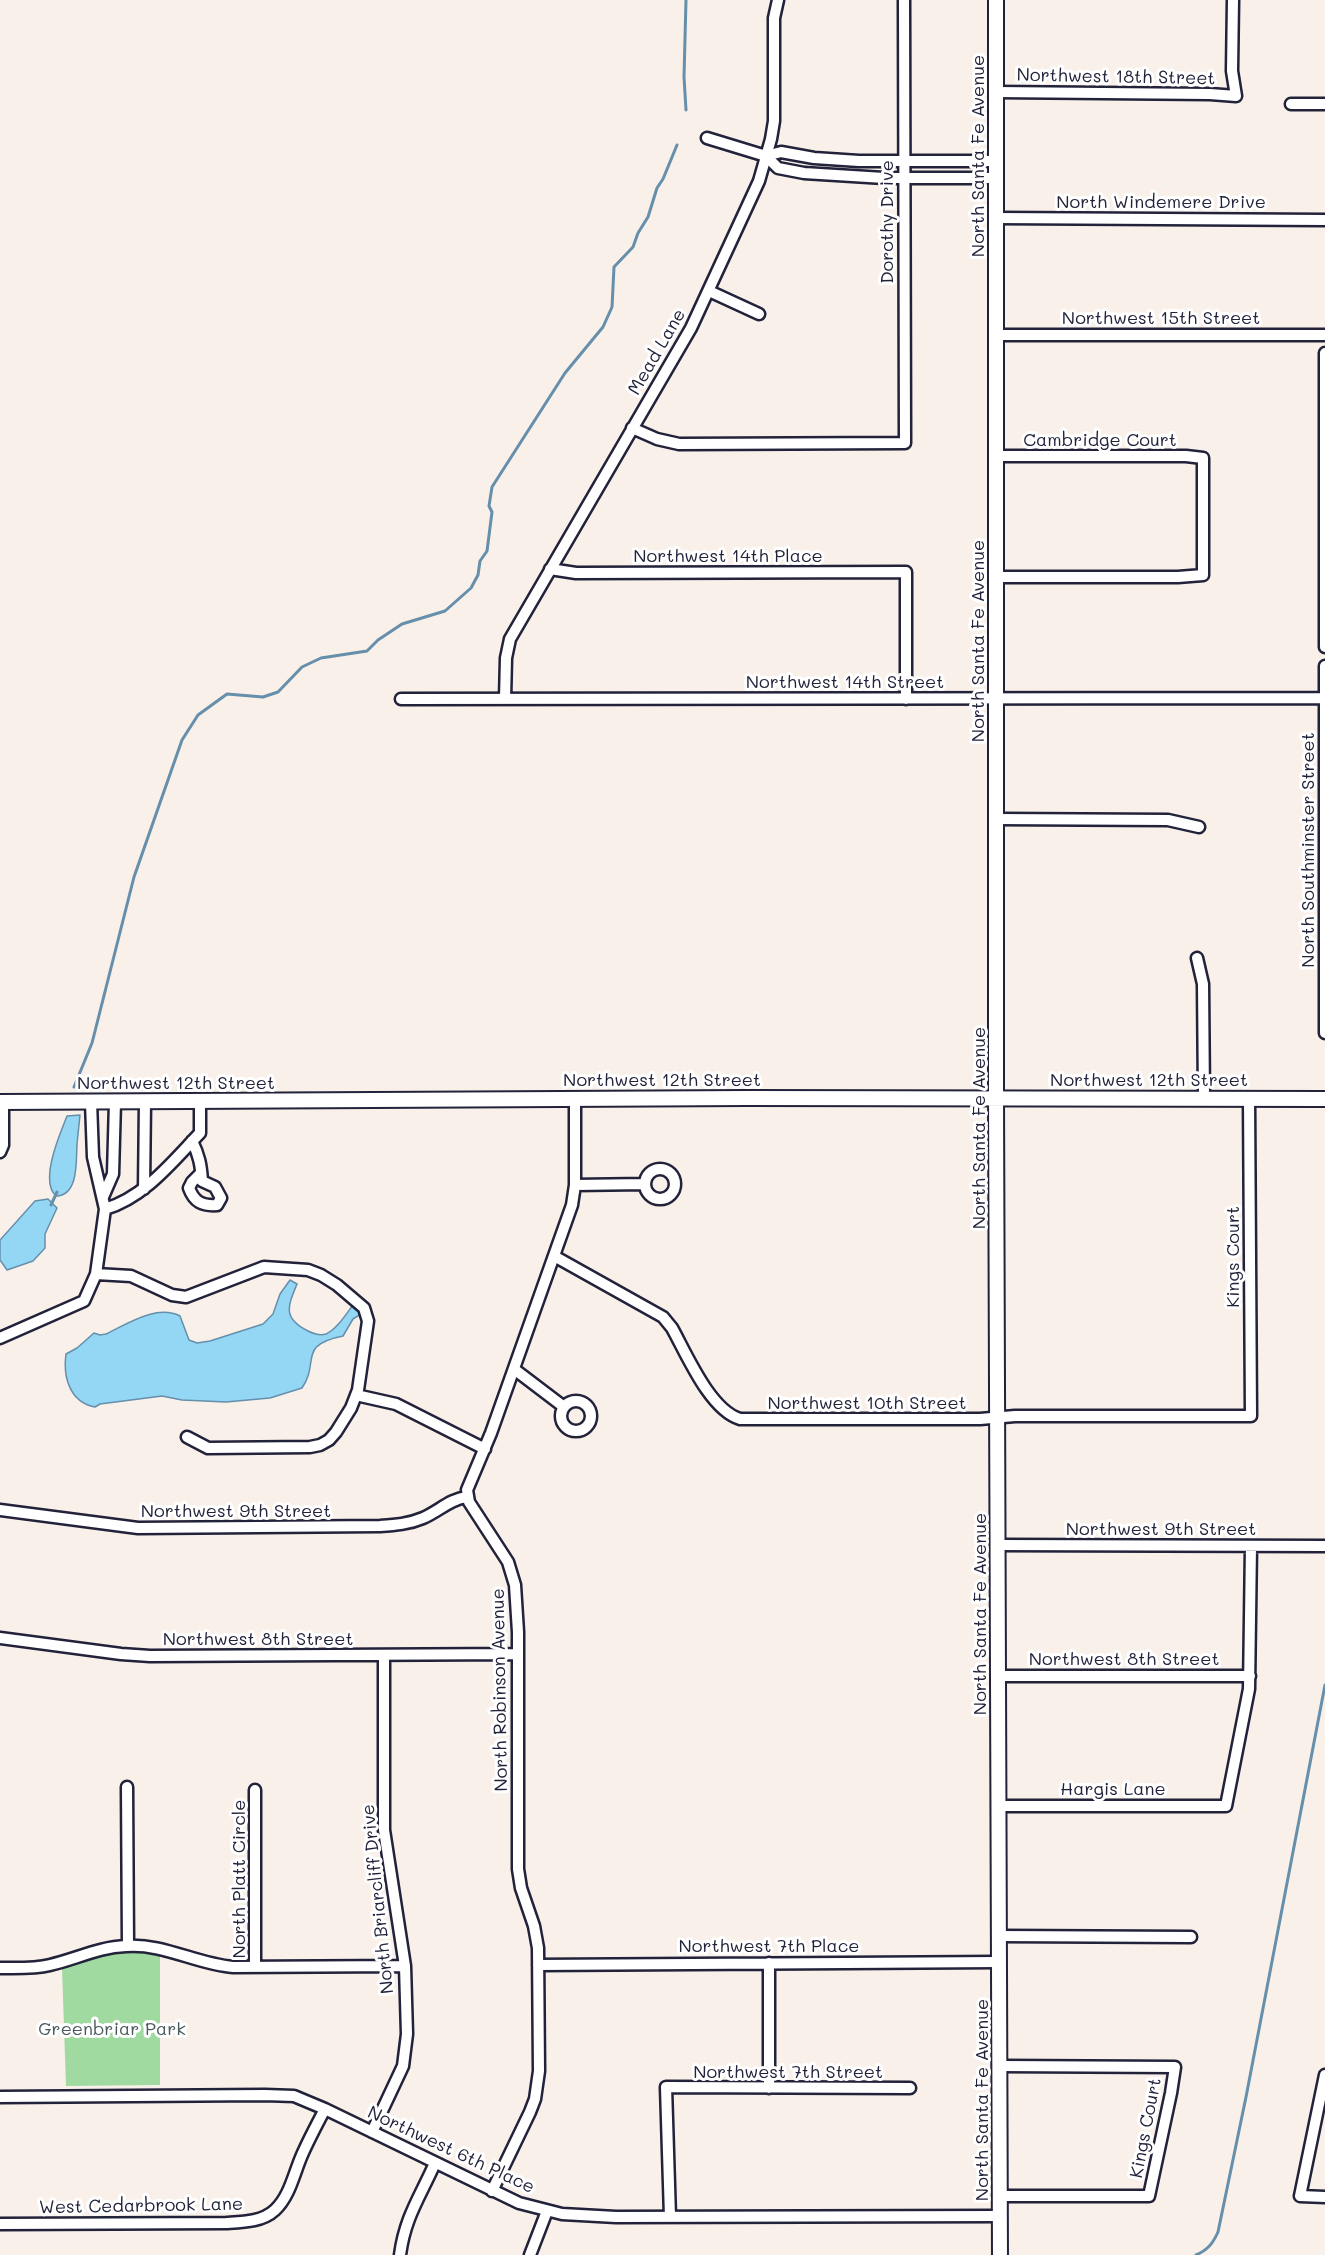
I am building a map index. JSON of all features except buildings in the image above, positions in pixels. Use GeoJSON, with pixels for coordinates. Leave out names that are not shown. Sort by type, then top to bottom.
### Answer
{"type":"FeatureCollection","features":[{"type":"Feature","properties":{"kind":"main road","name":"North Santa Fe Avenue"},"geometry":{"type":"LineString","coordinates":[[996,0],[996,1097],[1000,2255]]}},
{"type":"Feature","properties":{"kind":"main road","name":"Northwest 12th Street"},"geometry":{"type":"LineString","coordinates":[[2,1102],[996,1097],[1325,1099]]}},
{"type":"Feature","properties":{"kind":"street","name":"Mead Lane"},"geometry":{"type":"LineString","coordinates":[[505,699],[507,647],[691,328],[759,181],[774,121],[774,18],[778,0]]}},
{"type":"Feature","properties":{"kind":"street","name":"Dorothy Drive"},"geometry":{"type":"LineString","coordinates":[[632,428],[657,439],[680,444],[905,443],[904,0]]}},
{"type":"Feature","properties":{"kind":"street","name":"Northwest 18th Street"},"geometry":{"type":"LineString","coordinates":[[996,92],[1210,93],[1236,96],[1232,71],[1233,0]]}},
{"type":"Feature","properties":{"kind":"street"},"geometry":{"type":"LineString","coordinates":[[1291,104],[1325,104]]}},
{"type":"Feature","properties":{"kind":"street"},"geometry":{"type":"LineString","coordinates":[[707,138],[766,156],[778,168],[804,173],[903,178],[996,178]]}},
{"type":"Feature","properties":{"kind":"street"},"geometry":{"type":"LineString","coordinates":[[766,156],[781,152],[833,160],[996,161]]}},
{"type":"Feature","properties":{"kind":"street","name":"North Windemere Drive"},"geometry":{"type":"LineString","coordinates":[[996,218],[1325,220]]}},
{"type":"Feature","properties":{"kind":"street"},"geometry":{"type":"LineString","coordinates":[[709,291],[759,314]]}},
{"type":"Feature","properties":{"kind":"street","name":"Northwest 15th Street"},"geometry":{"type":"LineString","coordinates":[[996,335],[1325,335]]}},
{"type":"Feature","properties":{"kind":"street"},"geometry":{"type":"LineString","coordinates":[[1325,353],[1325,647]]}},
{"type":"Feature","properties":{"kind":"street","name":"Cambridge Court"},"geometry":{"type":"LineString","coordinates":[[996,456],[1186,456],[1203,458],[1203,575],[996,577]]}},
{"type":"Feature","properties":{"kind":"street","name":"Northwest 14th Place"},"geometry":{"type":"LineString","coordinates":[[550,569],[576,573],[906,572],[906,699]]}},
{"type":"Feature","properties":{"kind":"street","name":"North Southminster Street"},"geometry":{"type":"LineString","coordinates":[[1325,666],[1325,1033]]}},
{"type":"Feature","properties":{"kind":"street","name":"Northwest 14th Street"},"geometry":{"type":"LineString","coordinates":[[400,699],[1325,698]]}},
{"type":"Feature","properties":{"kind":"street"},"geometry":{"type":"LineString","coordinates":[[996,819],[1168,820],[1199,827]]}},
{"type":"Feature","properties":{"kind":"street"},"geometry":{"type":"LineString","coordinates":[[1197,958],[1203,984],[1204,1098]]}},
{"type":"Feature","properties":{"kind":"street","name":"Kings Court"},"geometry":{"type":"LineString","coordinates":[[1249,1098],[1251,1416]]}},
{"type":"Feature","properties":{"kind":"street"},"geometry":{"type":"LineString","coordinates":[[467,1497],[469,1484],[485,1449],[572,1205],[575,1185],[575,1099]]}},
{"type":"Feature","properties":{"kind":"street"},"geometry":{"type":"LineString","coordinates":[[144,1189],[145,1101]]}},
{"type":"Feature","properties":{"kind":"street"},"geometry":{"type":"LineString","coordinates":[[105,1209],[121,1205],[154,1181],[200,1132],[200,1101]]}},
{"type":"Feature","properties":{"kind":"street"},"geometry":{"type":"LineString","coordinates":[[0,1152],[3,1145],[2,1102]]}},
{"type":"Feature","properties":{"kind":"street"},"geometry":{"type":"LineString","coordinates":[[0,1338],[84,1301],[96,1274],[105,1209],[93,1156],[91,1102]]}},
{"type":"Feature","properties":{"kind":"street"},"geometry":{"type":"LineString","coordinates":[[103,1197],[113,1174],[115,1102]]}},
{"type":"Feature","properties":{"kind":"street"},"geometry":{"type":"LineString","coordinates":[[192,1141],[200,1156],[201,1173]]}},
{"type":"Feature","properties":{"kind":"street"},"geometry":{"type":"LineString","coordinates":[[575,1185],[645,1184]]}},
{"type":"Feature","properties":{"kind":"street","name":"Northwest 10th Street"},"geometry":{"type":"LineString","coordinates":[[554,1256],[663,1317],[672,1328],[714,1402],[733,1417],[746,1420],[1251,1416]]}},
{"type":"Feature","properties":{"kind":"street"},"geometry":{"type":"LineString","coordinates":[[96,1274],[131,1276],[172,1295],[186,1297],[264,1267],[308,1270],[321,1275],[364,1308],[368,1321],[356,1395],[351,1408],[329,1440],[310,1447],[208,1448],[187,1437]]}},
{"type":"Feature","properties":{"kind":"street"},"geometry":{"type":"LineString","coordinates":[[514,1369],[564,1407]]}},
{"type":"Feature","properties":{"kind":"street"},"geometry":{"type":"LineString","coordinates":[[356,1395],[396,1404],[485,1449]]}},
{"type":"Feature","properties":{"kind":"street","name":"Northwest 9th Street"},"geometry":{"type":"LineString","coordinates":[[0,1510],[138,1528],[380,1526],[400,1525],[424,1518],[457,1498],[467,1497]]}},
{"type":"Feature","properties":{"kind":"street","name":"North Robinson Avenue"},"geometry":{"type":"LineString","coordinates":[[467,1497],[508,1562],[513,1576],[517,1602],[518,1869],[521,1888],[534,1926],[538,1965],[539,2071],[535,2099],[492,2191]]}},
{"type":"Feature","properties":{"kind":"street","name":"Northwest 9th Street"},"geometry":{"type":"LineString","coordinates":[[998,1545],[1321,1546]]}},
{"type":"Feature","properties":{"kind":"street"},"geometry":{"type":"LineString","coordinates":[[1250,1676],[1251,1546]]}},
{"type":"Feature","properties":{"kind":"street","name":"Northwest 8th Street"},"geometry":{"type":"LineString","coordinates":[[0,1638],[150,1656],[518,1654]]}},
{"type":"Feature","properties":{"kind":"street","name":"North Briarcliff Drive"},"geometry":{"type":"LineString","coordinates":[[372,2132],[405,2060],[405,1966],[384,1830],[384,1655]]}},
{"type":"Feature","properties":{"kind":"street","name":"Northwest 8th Street"},"geometry":{"type":"LineString","coordinates":[[998,1676],[1250,1676]]}},
{"type":"Feature","properties":{"kind":"street","name":"Hargis Lane"},"geometry":{"type":"LineString","coordinates":[[999,1806],[1226,1806],[1246,1709],[1250,1676]]}},
{"type":"Feature","properties":{"kind":"street"},"geometry":{"type":"LineString","coordinates":[[127,1787],[128,1946]]}},
{"type":"Feature","properties":{"kind":"street","name":"North Platt Circle"},"geometry":{"type":"LineString","coordinates":[[255,1790],[255,1967]]}},
{"type":"Feature","properties":{"kind":"street"},"geometry":{"type":"LineString","coordinates":[[999,1936],[1191,1937]]}},
{"type":"Feature","properties":{"kind":"street"},"geometry":{"type":"LineString","coordinates":[[0,1968],[41,1967],[101,1949],[128,1946],[167,1951],[214,1965],[405,1966]]}},
{"type":"Feature","properties":{"kind":"street","name":"Northwest 7th Place"},"geometry":{"type":"LineString","coordinates":[[538,1965],[999,1962]]}},
{"type":"Feature","properties":{"kind":"street"},"geometry":{"type":"LineString","coordinates":[[769,1963],[769,2088]]}},
{"type":"Feature","properties":{"kind":"street","name":"Kings Court"},"geometry":{"type":"LineString","coordinates":[[1000,2066],[1175,2067],[1149,2196],[1000,2196]]}},
{"type":"Feature","properties":{"kind":"street"},"geometry":{"type":"LineString","coordinates":[[1325,2075],[1300,2196],[1325,2197]]}},
{"type":"Feature","properties":{"kind":"street","name":"Northwest 7th Street"},"geometry":{"type":"LineString","coordinates":[[670,2217],[669,2113],[666,2087],[910,2088]]}},
{"type":"Feature","properties":{"kind":"street","name":"Northwest 6th Place"},"geometry":{"type":"LineString","coordinates":[[0,2097],[282,2095],[301,2098],[519,2203],[547,2211],[590,2217],[1000,2216]]}},
{"type":"Feature","properties":{"kind":"street","name":"West Cedarbrook Lane"},"geometry":{"type":"LineString","coordinates":[[0,2224],[235,2223],[264,2217],[275,2210],[288,2191],[310,2137],[325,2109]]}},
{"type":"Feature","properties":{"kind":"street"},"geometry":{"type":"LineString","coordinates":[[400,2255],[404,2232],[413,2207],[435,2163]]}},
{"type":"Feature","properties":{"kind":"street"},"geometry":{"type":"LineString","coordinates":[[530,2255],[547,2211]]}},
{"type":"Feature","properties":{"kind":"green space","name":"Greenbriar Park"},"geometry":{"type":"Polygon","coordinates":[[[135,1952],[160,1956],[160,2085],[66,2086],[62,1968],[98,1957],[135,1952]]]}},
{"type":"Feature","properties":{"kind":"water"},"geometry":{"type":"Polygon","coordinates":[[[80,1115],[75,1176],[69,1190],[56,1196],[51,1189],[50,1180],[52,1157],[67,1116],[80,1115]]]}},
{"type":"Feature","properties":{"kind":"water"},"geometry":{"type":"Polygon","coordinates":[[[48,1199],[57,1208],[45,1234],[45,1248],[33,1261],[7,1270],[0,1260],[0,1240],[35,1201],[48,1199]]]}},
{"type":"Feature","properties":{"kind":"water"},"geometry":{"type":"Polygon","coordinates":[[[290,1280],[297,1284],[289,1311],[294,1321],[308,1331],[322,1335],[330,1332],[353,1305],[361,1314],[353,1319],[343,1336],[320,1344],[315,1350],[307,1379],[302,1388],[270,1398],[226,1402],[182,1400],[162,1396],[100,1404],[95,1407],[79,1400],[70,1387],[66,1371],[66,1354],[77,1348],[94,1333],[106,1334],[142,1317],[162,1312],[180,1316],[189,1340],[197,1343],[210,1341],[263,1324],[273,1314],[280,1294],[290,1280]]]}},
{"type":"Feature","properties":{"kind":"waterway"},"geometry":{"type":"LineString","coordinates":[[686,0],[684,77],[686,110]]}},
{"type":"Feature","properties":{"kind":"waterway"},"geometry":{"type":"LineString","coordinates":[[74,1087],[92,1043],[134,877],[182,740],[198,715],[227,694],[263,697],[278,692],[302,667],[321,658],[367,651],[378,640],[402,624],[445,611],[471,588],[478,575],[480,561],[487,551],[492,512],[489,506],[492,487],[565,373],[603,327],[612,307],[614,267],[633,247],[648,217],[657,188],[677,145]]}},
{"type":"Feature","properties":{"kind":"waterway"},"geometry":{"type":"LineString","coordinates":[[51,1205],[57,1192]]}},
{"type":"Feature","properties":{"kind":"waterway"},"geometry":{"type":"LineString","coordinates":[[1196,2255],[1210,2246],[1218,2232],[1325,1685]]}}]}
